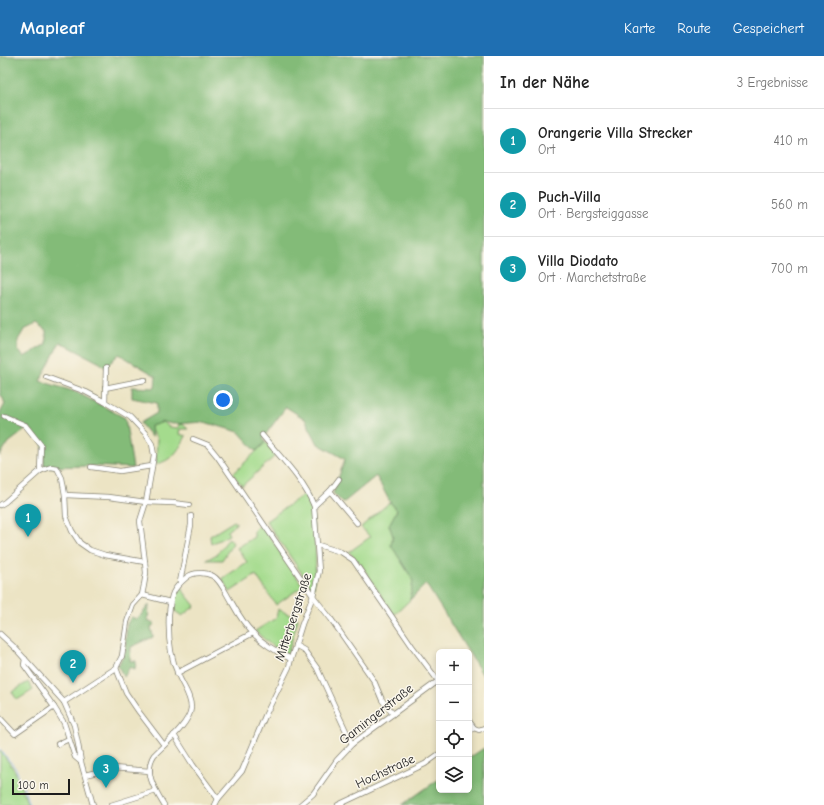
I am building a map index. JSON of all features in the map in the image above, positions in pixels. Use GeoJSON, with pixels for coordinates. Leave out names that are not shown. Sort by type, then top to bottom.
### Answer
{"type":"FeatureCollection","features":[{"type":"Feature","properties":{"kind":"street"},"geometry":{"type":"LineString","coordinates":[[105,402],[106,368]]}},
{"type":"Feature","properties":{"kind":"street"},"geometry":{"type":"LineString","coordinates":[[46,377],[86,392],[130,417],[145,433],[152,444],[154,455],[146,502],[140,521],[145,562],[145,579],[142,595],[133,605],[127,622],[122,656],[116,668],[64,702]]}},
{"type":"Feature","properties":{"kind":"street"},"geometry":{"type":"LineString","coordinates":[[105,388],[145,380]]}},
{"type":"Feature","properties":{"kind":"street"},"geometry":{"type":"LineString","coordinates":[[4,416],[26,425],[41,444],[40,471]]}},
{"type":"Feature","properties":{"kind":"street","name":"Mitterbergstraße"},"geometry":{"type":"LineString","coordinates":[[215,805],[218,799],[242,771],[264,716],[289,667],[290,659],[313,596],[319,571],[314,506],[310,496],[262,435]]}},
{"type":"Feature","properties":{"kind":"street"},"geometry":{"type":"LineString","coordinates":[[193,439],[208,445],[218,456],[313,596],[331,619],[374,681],[382,700],[394,714]]}},
{"type":"Feature","properties":{"kind":"street"},"geometry":{"type":"LineString","coordinates":[[91,467],[120,471],[152,466]]}},
{"type":"Feature","properties":{"kind":"street"},"geometry":{"type":"LineString","coordinates":[[0,505],[40,471],[51,467],[57,468],[62,478],[65,495],[66,516],[72,531],[80,543],[90,550],[105,555],[145,562]]}},
{"type":"Feature","properties":{"kind":"street"},"geometry":{"type":"LineString","coordinates":[[314,506],[330,491],[339,479]]}},
{"type":"Feature","properties":{"kind":"street"},"geometry":{"type":"LineString","coordinates":[[330,491],[357,523]]}},
{"type":"Feature","properties":{"kind":"street"},"geometry":{"type":"LineString","coordinates":[[65,495],[109,497],[146,502],[173,503],[188,506]]}},
{"type":"Feature","properties":{"kind":"street"},"geometry":{"type":"LineString","coordinates":[[180,582],[191,525],[191,516]]}},
{"type":"Feature","properties":{"kind":"street"},"geometry":{"type":"LineString","coordinates":[[318,545],[340,552],[353,560],[412,646],[436,677]]}},
{"type":"Feature","properties":{"kind":"street"},"geometry":{"type":"LineString","coordinates":[[164,805],[151,779],[150,762],[154,755],[186,721],[190,713],[191,706],[190,697],[177,673],[169,639],[170,602],[173,592],[180,582],[191,574],[212,576],[218,580],[252,633],[272,649],[290,659]]}},
{"type":"Feature","properties":{"kind":"street"},"geometry":{"type":"LineString","coordinates":[[142,595],[170,602]]}},
{"type":"Feature","properties":{"kind":"street"},"geometry":{"type":"LineString","coordinates":[[177,673],[252,633]]}},
{"type":"Feature","properties":{"kind":"street"},"geometry":{"type":"LineString","coordinates":[[0,634],[64,702],[74,725],[81,762],[93,805]]}},
{"type":"Feature","properties":{"kind":"street"},"geometry":{"type":"LineString","coordinates":[[295,645],[304,650],[317,668],[352,744]]}},
{"type":"Feature","properties":{"kind":"street"},"geometry":{"type":"LineString","coordinates":[[25,659],[24,665],[64,723],[75,757],[81,762]]}},
{"type":"Feature","properties":{"kind":"street"},"geometry":{"type":"LineString","coordinates":[[116,668],[126,693],[164,745]]}},
{"type":"Feature","properties":{"kind":"street","name":"Gamingerstraße"},"geometry":{"type":"LineString","coordinates":[[300,805],[313,794],[337,760],[352,744],[436,683]]}},
{"type":"Feature","properties":{"kind":"street"},"geometry":{"type":"LineString","coordinates":[[0,718],[15,734],[54,708]]}},
{"type":"Feature","properties":{"kind":"street"},"geometry":{"type":"LineString","coordinates":[[472,725],[479,730],[484,728]]}},
{"type":"Feature","properties":{"kind":"street"},"geometry":{"type":"LineString","coordinates":[[174,735],[193,765],[218,799]]}},
{"type":"Feature","properties":{"kind":"street"},"geometry":{"type":"LineString","coordinates":[[58,744],[69,739]]}},
{"type":"Feature","properties":{"kind":"street"},"geometry":{"type":"LineString","coordinates":[[78,744],[84,743]]}},
{"type":"Feature","properties":{"kind":"street","name":"Hochstraße"},"geometry":{"type":"LineString","coordinates":[[338,805],[425,764],[436,756]]}},
{"type":"Feature","properties":{"kind":"street"},"geometry":{"type":"LineString","coordinates":[[85,775],[113,768],[150,771]]}},
{"type":"Feature","properties":{"kind":"street"},"geometry":{"type":"LineString","coordinates":[[111,805],[156,791]]}},
{"type":"Feature","properties":{"kind":"green space"},"geometry":{"type":"Polygon","coordinates":[[[0,56],[484,56],[484,677],[472,658],[472,649],[467,649],[426,584],[410,600],[413,580],[391,545],[393,536],[389,525],[397,510],[390,502],[376,476],[343,503],[333,493],[345,459],[318,444],[305,419],[286,407],[263,438],[266,442],[256,451],[239,432],[204,422],[173,424],[163,422],[151,426],[152,438],[140,423],[157,413],[157,403],[132,398],[132,387],[155,388],[156,376],[119,354],[105,368],[100,363],[60,342],[40,381],[76,392],[125,418],[133,468],[92,466],[44,467],[43,444],[29,427],[7,444],[0,456],[0,413],[5,404],[2,396],[0,395],[0,56]],[[36,324],[24,330],[18,340],[18,350],[24,357],[46,344],[46,331],[36,324]]]}},
{"type":"Feature","properties":{"kind":"green space"},"geometry":{"type":"Polygon","coordinates":[[[163,422],[169,427],[178,428],[179,424],[184,425],[188,429],[180,429],[179,434],[186,436],[181,446],[171,458],[162,463],[156,464],[157,439],[151,430],[151,426],[163,422]]]}},
{"type":"Feature","properties":{"kind":"green space"},"geometry":{"type":"Polygon","coordinates":[[[266,442],[275,456],[242,486],[233,474],[266,442]]]}},
{"type":"Feature","properties":{"kind":"green space"},"geometry":{"type":"Polygon","coordinates":[[[306,493],[313,517],[316,558],[314,587],[311,587],[266,521],[306,493]]]}},
{"type":"Feature","properties":{"kind":"green space"},"geometry":{"type":"Polygon","coordinates":[[[390,502],[397,510],[389,525],[393,536],[391,545],[413,580],[410,600],[394,615],[360,563],[349,552],[370,537],[361,527],[390,502]]]}},
{"type":"Feature","properties":{"kind":"green space"},"geometry":{"type":"Polygon","coordinates":[[[234,521],[237,523],[227,531],[229,535],[211,544],[210,536],[234,521]]]}},
{"type":"Feature","properties":{"kind":"green space"},"geometry":{"type":"Polygon","coordinates":[[[261,524],[303,586],[276,605],[256,575],[230,592],[222,579],[247,562],[237,548],[254,537],[254,530],[261,524]]]}},
{"type":"Feature","properties":{"kind":"green space"},"geometry":{"type":"Polygon","coordinates":[[[229,538],[233,543],[222,560],[206,560],[217,554],[229,538]]]}},
{"type":"Feature","properties":{"kind":"green space"},"geometry":{"type":"Polygon","coordinates":[[[180,587],[195,606],[182,616],[172,609],[180,587]]]}},
{"type":"Feature","properties":{"kind":"green space"},"geometry":{"type":"Polygon","coordinates":[[[149,605],[148,621],[155,624],[151,627],[153,637],[131,647],[130,661],[136,661],[135,669],[130,667],[124,677],[118,666],[125,651],[127,624],[131,617],[137,619],[149,605]]]}},
{"type":"Feature","properties":{"kind":"green space"},"geometry":{"type":"Polygon","coordinates":[[[278,609],[298,619],[288,654],[272,646],[255,631],[276,618],[278,609]]]}},
{"type":"Feature","properties":{"kind":"green space"},"geometry":{"type":"Polygon","coordinates":[[[28,682],[33,690],[17,700],[12,692],[28,682]]]}},
{"type":"Feature","properties":{"kind":"green space"},"geometry":{"type":"Polygon","coordinates":[[[484,748],[484,805],[402,805],[436,781],[436,793],[472,793],[472,756],[484,748]]]}},
{"type":"Feature","properties":{"kind":"green space"},"geometry":{"type":"Polygon","coordinates":[[[0,750],[15,771],[28,805],[0,805],[0,750]]]}},
{"type":"Feature","properties":{"kind":"waterway"},"geometry":{"type":"LineString","coordinates":[[0,749],[16,769],[29,805]]}},
{"type":"Feature","properties":{"kind":"place","name":"Orangerie Villa Strecker"},"geometry":{"type":"Point","coordinates":[28,537]}},
{"type":"Feature","properties":{"kind":"place","name":"Puch-Villa"},"geometry":{"type":"Point","coordinates":[73,683]}},
{"type":"Feature","properties":{"kind":"place","name":"Villa Diodato"},"geometry":{"type":"Point","coordinates":[106,788]}}]}
